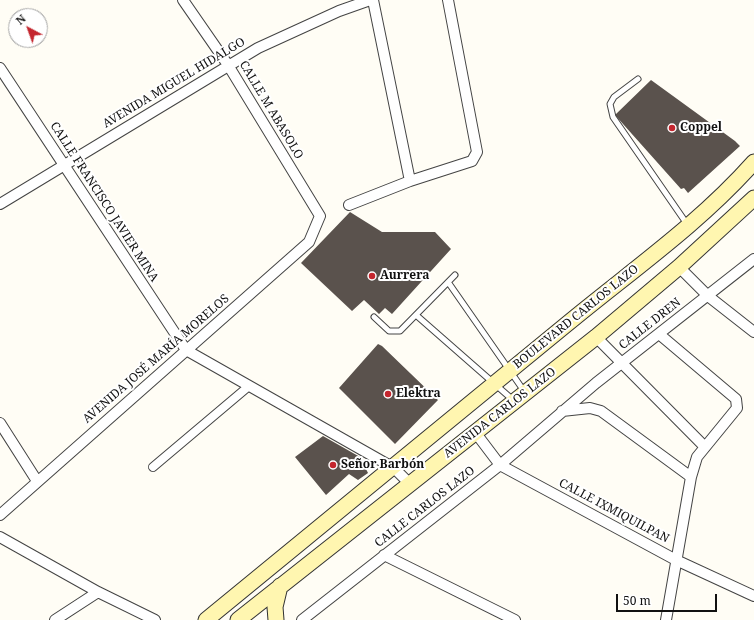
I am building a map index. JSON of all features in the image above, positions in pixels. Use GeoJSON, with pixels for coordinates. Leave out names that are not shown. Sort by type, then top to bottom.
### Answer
{"type":"FeatureCollection","features":[{"type":"Feature","properties":{"kind":"main road","name":"BOULEVARD CARLOS LAZO"},"geometry":{"type":"LineString","coordinates":[[394,468],[494,384],[689,226],[754,162]]}},
{"type":"Feature","properties":{"kind":"main road","name":"AVENIDA CARLOS LAZO"},"geometry":{"type":"LineString","coordinates":[[238,620],[410,484],[478,436],[520,397],[596,337],[679,267],[754,198]]}},
{"type":"Feature","properties":{"kind":"main road"},"geometry":{"type":"LineString","coordinates":[[212,618],[230,600],[394,468]]}},
{"type":"Feature","properties":{"kind":"main road"},"geometry":{"type":"LineString","coordinates":[[276,620],[275,607],[280,586]]}},
{"type":"Feature","properties":{"kind":"street","name":"CALLE M ABASOLO"},"geometry":{"type":"LineString","coordinates":[[183,0],[228,65],[320,216]]}},
{"type":"Feature","properties":{"kind":"street","name":"AVENIDA MIGUEL HIDALGO"},"geometry":{"type":"LineString","coordinates":[[0,204],[63,164],[258,48],[339,11],[370,0]]}},
{"type":"Feature","properties":{"kind":"street"},"geometry":{"type":"LineString","coordinates":[[373,0],[410,181]]}},
{"type":"Feature","properties":{"kind":"street"},"geometry":{"type":"LineString","coordinates":[[349,205],[410,181],[472,161],[477,152],[448,0]]}},
{"type":"Feature","properties":{"kind":"street","name":"CALLE FRANCISCO JAVIER MINA"},"geometry":{"type":"LineString","coordinates":[[0,68],[186,350]]}},
{"type":"Feature","properties":{"kind":"street","name":"AVENIDA JOSÉ MARÍA MORELOS"},"geometry":{"type":"LineString","coordinates":[[0,516],[309,242],[320,216]]}},
{"type":"Feature","properties":{"kind":"street","name":"CALLE DREN"},"geometry":{"type":"LineString","coordinates":[[562,411],[754,259]]}},
{"type":"Feature","properties":{"kind":"street"},"geometry":{"type":"LineString","coordinates":[[679,267],[708,296],[754,332]]}},
{"type":"Feature","properties":{"kind":"street"},"geometry":{"type":"LineString","coordinates":[[659,334],[736,399],[738,404],[697,457],[676,560],[666,620]]}},
{"type":"Feature","properties":{"kind":"street"},"geometry":{"type":"LineString","coordinates":[[596,337],[704,446]]}},
{"type":"Feature","properties":{"kind":"street"},"geometry":{"type":"LineString","coordinates":[[186,350],[394,468],[410,484]]}},
{"type":"Feature","properties":{"kind":"street"},"geometry":{"type":"LineString","coordinates":[[153,467],[249,386]]}},
{"type":"Feature","properties":{"kind":"street"},"geometry":{"type":"LineString","coordinates":[[562,411],[590,408],[601,411],[693,472]]}},
{"type":"Feature","properties":{"kind":"street","name":"CALLE CARLOS LAZO"},"geometry":{"type":"LineString","coordinates":[[302,620],[562,411]]}},
{"type":"Feature","properties":{"kind":"street"},"geometry":{"type":"LineString","coordinates":[[0,423],[38,481]]}},
{"type":"Feature","properties":{"kind":"street","name":"CALLE IXMIQUILPAN"},"geometry":{"type":"LineString","coordinates":[[478,436],[498,463],[676,560],[754,596]]}},
{"type":"Feature","properties":{"kind":"street"},"geometry":{"type":"LineString","coordinates":[[0,537],[98,592],[155,620]]}},
{"type":"Feature","properties":{"kind":"street"},"geometry":{"type":"LineString","coordinates":[[384,555],[515,620]]}},
{"type":"Feature","properties":{"kind":"street"},"geometry":{"type":"LineString","coordinates":[[55,620],[98,592]]}},
{"type":"Feature","properties":{"kind":"lane"},"geometry":{"type":"LineString","coordinates":[[638,80],[614,97],[610,104],[613,117],[689,226]]}},
{"type":"Feature","properties":{"kind":"lane"},"geometry":{"type":"LineString","coordinates":[[374,317],[389,331],[394,332],[400,330],[455,275]]}},
{"type":"Feature","properties":{"kind":"lane"},"geometry":{"type":"LineString","coordinates":[[448,282],[510,371],[520,397]]}},
{"type":"Feature","properties":{"kind":"lane"},"geometry":{"type":"LineString","coordinates":[[416,314],[494,384],[520,397]]}},
{"type":"Feature","properties":{"kind":"building","name":"Coppel"},"geometry":{"type":"Polygon","coordinates":[[[651,80],[740,146],[688,193],[684,188],[681,189],[615,115],[651,80]]]}},
{"type":"Feature","properties":{"kind":"building","name":"Aurrera"},"geometry":{"type":"Polygon","coordinates":[[[350,212],[382,232],[435,232],[451,249],[392,314],[385,308],[379,314],[364,300],[352,311],[301,263],[350,212]]]}},
{"type":"Feature","properties":{"kind":"building","name":"Elektra"},"geometry":{"type":"Polygon","coordinates":[[[378,344],[382,346],[438,400],[395,444],[339,388],[378,344]]]}},
{"type":"Feature","properties":{"kind":"building","name":"Señor Barbón"},"geometry":{"type":"Polygon","coordinates":[[[323,436],[360,457],[368,473],[358,480],[349,474],[326,495],[295,457],[323,436]]]}},
{"type":"Feature","properties":{"kind":"place","name":"Coppel"},"geometry":{"type":"Point","coordinates":[672,128]}},
{"type":"Feature","properties":{"kind":"place","name":"Aurrera"},"geometry":{"type":"Point","coordinates":[372,276]}},
{"type":"Feature","properties":{"kind":"place","name":"Elektra"},"geometry":{"type":"Point","coordinates":[388,394]}},
{"type":"Feature","properties":{"kind":"place","name":"Señor Barbón"},"geometry":{"type":"Point","coordinates":[333,465]}}]}
